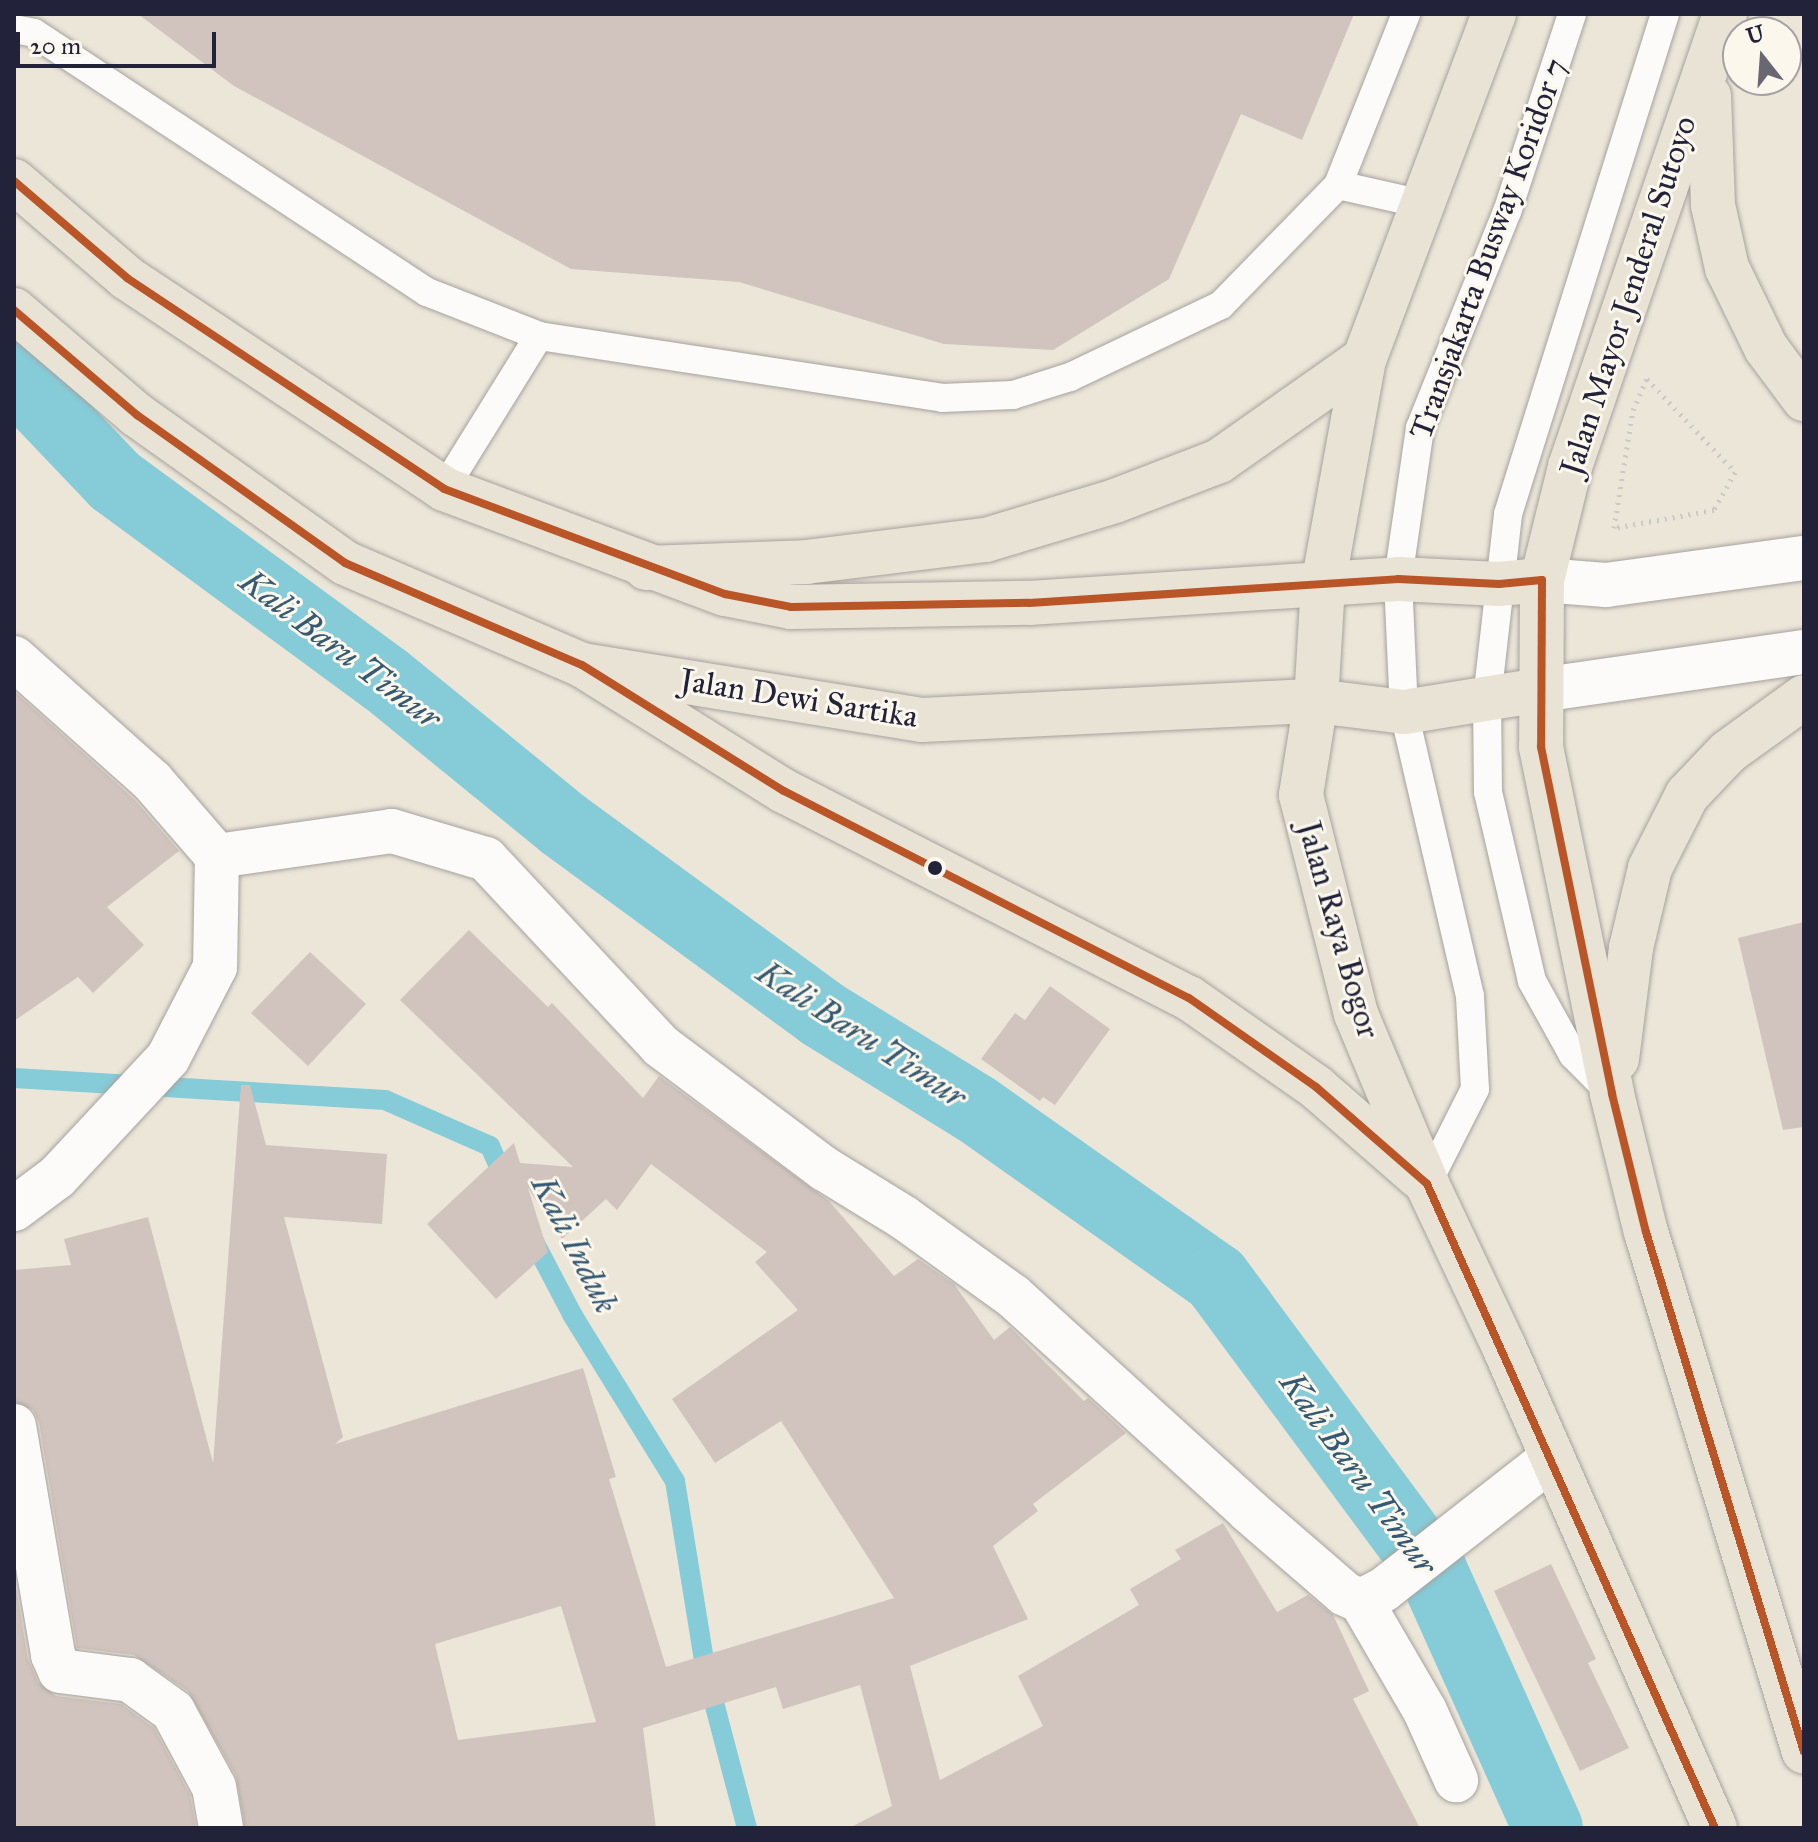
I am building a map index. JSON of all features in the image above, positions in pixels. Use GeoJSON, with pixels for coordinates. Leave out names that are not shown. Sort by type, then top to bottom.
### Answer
{"type":"FeatureCollection","features":[{"type":"Feature","properties":{"kind":"main road"},"geometry":{"type":"LineString","coordinates":[[1323,584],[1364,359],[1494,14]]}},
{"type":"Feature","properties":{"kind":"main road"},"geometry":{"type":"LineString","coordinates":[[1718,34],[1708,155],[1718,236],[1766,348],[1804,399]]}},
{"type":"Feature","properties":{"kind":"main road","name":"Jalan Mayor Jenderal Sutoyo"},"geometry":{"type":"LineString","coordinates":[[1542,580],[1570,467],[1718,34]]}},
{"type":"Feature","properties":{"kind":"main road"},"geometry":{"type":"LineString","coordinates":[[14,181],[127,278],[444,489],[646,568],[725,594],[791,607],[1029,603],[1398,579],[1499,584],[1542,580],[1541,747],[1612,1094],[1646,1232],[1800,1728]]}},
{"type":"Feature","properties":{"kind":"main road","name":"Jalan Dewi Sartika"},"geometry":{"type":"LineString","coordinates":[[14,310],[137,415],[345,563],[582,665],[922,720],[1316,701],[1404,712],[1540,690]]}},
{"type":"Feature","properties":{"kind":"main road"},"geometry":{"type":"LineString","coordinates":[[646,568],[806,562],[986,540],[1115,501],[1219,461],[1364,359]]}},
{"type":"Feature","properties":{"kind":"main road","name":"Jalan Raya Bogor"},"geometry":{"type":"LineString","coordinates":[[1323,584],[1316,701],[1301,795],[1356,1014],[1427,1184],[1715,1828]]}},
{"type":"Feature","properties":{"kind":"main road"},"geometry":{"type":"LineString","coordinates":[[582,665],[784,791],[1189,998],[1316,1087],[1427,1184]]}},
{"type":"Feature","properties":{"kind":"main road"},"geometry":{"type":"LineString","coordinates":[[1612,1094],[1631,948],[1650,868],[1687,795],[1728,752],[1804,697]]}},
{"type":"Feature","properties":{"kind":"street"},"geometry":{"type":"LineString","coordinates":[[1542,580],[1606,585],[1804,558]]}},
{"type":"Feature","properties":{"kind":"street"},"geometry":{"type":"LineString","coordinates":[[1540,690],[1804,652]]}},
{"type":"Feature","properties":{"kind":"street"},"geometry":{"type":"LineString","coordinates":[[14,658],[152,781],[217,856],[215,967],[168,1058],[57,1177],[14,1209]]}},
{"type":"Feature","properties":{"kind":"street"},"geometry":{"type":"LineString","coordinates":[[217,856],[392,831],[486,859],[661,1046],[825,1169],[903,1217],[1013,1296],[1345,1594],[1372,1596],[1552,1458]]}},
{"type":"Feature","properties":{"kind":"street"},"geometry":{"type":"LineString","coordinates":[[14,1426],[53,1655],[60,1671],[130,1680],[173,1711],[214,1787],[221,1828]]}},
{"type":"Feature","properties":{"kind":"street"},"geometry":{"type":"LineString","coordinates":[[1372,1596],[1456,1780]]}},
{"type":"Feature","properties":{"kind":"lane"},"geometry":{"type":"LineString","coordinates":[[14,29],[34,33],[427,292],[539,336],[875,391],[942,398],[1013,395],[1070,377],[1221,305],[1338,185],[1406,14]]}},
{"type":"Feature","properties":{"kind":"lane","name":"Transjakarta Busway Koridor 7"},"geometry":{"type":"LineString","coordinates":[[1427,1184],[1475,1089],[1470,996],[1404,712],[1398,579],[1420,428],[1507,212],[1572,14]]}},
{"type":"Feature","properties":{"kind":"lane"},"geometry":{"type":"LineString","coordinates":[[1612,1094],[1573,1055],[1532,981],[1488,792],[1487,699],[1508,514],[1540,404],[1665,14]]}},
{"type":"Feature","properties":{"kind":"lane"},"geometry":{"type":"LineString","coordinates":[[1338,185],[1422,204]]}},
{"type":"Feature","properties":{"kind":"lane"},"geometry":{"type":"LineString","coordinates":[[444,489],[539,336]]}},
{"type":"Feature","properties":{"kind":"path"},"geometry":{"type":"LineString","coordinates":[[1647,379],[1690,419],[1735,472],[1714,510],[1614,528],[1633,410],[1647,379]]}},
{"type":"Feature","properties":{"kind":"building"},"geometry":{"type":"Polygon","coordinates":[[[138,14],[1354,14],[1302,140],[1241,114],[1169,279],[1053,350],[944,344],[739,282],[571,269],[234,86],[138,14]]]}},
{"type":"Feature","properties":{"kind":"building"},"geometry":{"type":"Polygon","coordinates":[[[14,691],[134,799],[179,851],[107,907],[144,945],[93,993],[78,977],[14,1021],[14,691]]]}},
{"type":"Feature","properties":{"kind":"building"},"geometry":{"type":"Polygon","coordinates":[[[1804,922],[1804,1127],[1783,1130],[1738,938],[1804,922]]]}},
{"type":"Feature","properties":{"kind":"building"},"geometry":{"type":"Polygon","coordinates":[[[469,930],[548,1007],[552,1003],[643,1098],[659,1076],[829,1201],[894,1276],[918,1259],[954,1284],[994,1340],[1010,1327],[1084,1401],[1088,1398],[1126,1433],[1033,1504],[1038,1511],[993,1546],[1028,1619],[910,1666],[940,1780],[1043,1726],[1018,1676],[1139,1605],[1130,1589],[1181,1559],[1175,1550],[1223,1523],[1277,1612],[1308,1595],[1333,1615],[1369,1691],[1353,1699],[1420,1828],[849,1828],[892,1806],[860,1685],[783,1709],[776,1687],[643,1728],[656,1828],[245,1828],[236,1776],[188,1691],[134,1655],[77,1648],[39,1422],[33,1410],[14,1402],[14,1270],[71,1265],[64,1239],[148,1217],[213,1463],[241,1085],[250,1085],[266,1145],[387,1154],[382,1224],[284,1217],[343,1437],[335,1444],[583,1368],[616,1477],[609,1479],[666,1667],[894,1598],[781,1421],[715,1463],[672,1399],[798,1310],[755,1262],[767,1252],[651,1164],[617,1210],[606,1199],[562,1239],[528,1188],[548,1252],[496,1299],[427,1224],[514,1143],[520,1163],[573,1167],[400,1000],[469,930]],[[561,1606],[435,1644],[458,1740],[596,1722],[561,1606]]]}},
{"type":"Feature","properties":{"kind":"building"},"geometry":{"type":"Polygon","coordinates":[[[310,952],[366,1004],[308,1066],[251,1013],[310,952]]]}},
{"type":"Feature","properties":{"kind":"building"},"geometry":{"type":"Polygon","coordinates":[[[1050,986],[1110,1029],[1055,1105],[1043,1097],[1040,1101],[981,1059],[1015,1013],[1025,1020],[1050,986]]]}},
{"type":"Feature","properties":{"kind":"building"},"geometry":{"type":"Polygon","coordinates":[[[1551,1564],[1596,1659],[1588,1663],[1629,1748],[1580,1771],[1494,1591],[1551,1564]]]}},
{"type":"Feature","properties":{"kind":"building"},"geometry":{"type":"Polygon","coordinates":[[[14,1575],[28,1659],[38,1682],[56,1696],[121,1704],[154,1728],[190,1795],[196,1828],[14,1828],[14,1575]]]}},
{"type":"Feature","properties":{"kind":"waterway","name":"Kali Baru Timur"},"geometry":{"type":"LineString","coordinates":[[14,375],[115,481],[385,679],[564,825],[822,1014],[976,1109],[1216,1278],[1432,1570],[1548,1828]]}},
{"type":"Feature","properties":{"kind":"waterway","name":"Kali Induk"},"geometry":{"type":"LineString","coordinates":[[14,1078],[385,1100],[490,1146],[507,1185]]}},
{"type":"Feature","properties":{"kind":"waterway","name":"Kali Induk"},"geometry":{"type":"LineString","coordinates":[[531,1236],[573,1316],[675,1481],[706,1672],[747,1828]]}},
{"type":"Feature","properties":{"kind":"transit line"},"geometry":{"type":"LineString","coordinates":[[14,181],[127,278],[444,489],[725,594],[791,607],[1029,603],[1398,579],[1499,584],[1542,580],[1541,747],[1612,1094],[1646,1232],[1804,1752]]}},
{"type":"Feature","properties":{"kind":"transit line"},"geometry":{"type":"LineString","coordinates":[[14,310],[137,415],[345,563],[582,665],[784,791],[1189,998],[1316,1087],[1427,1184],[1715,1828]]}}]}
